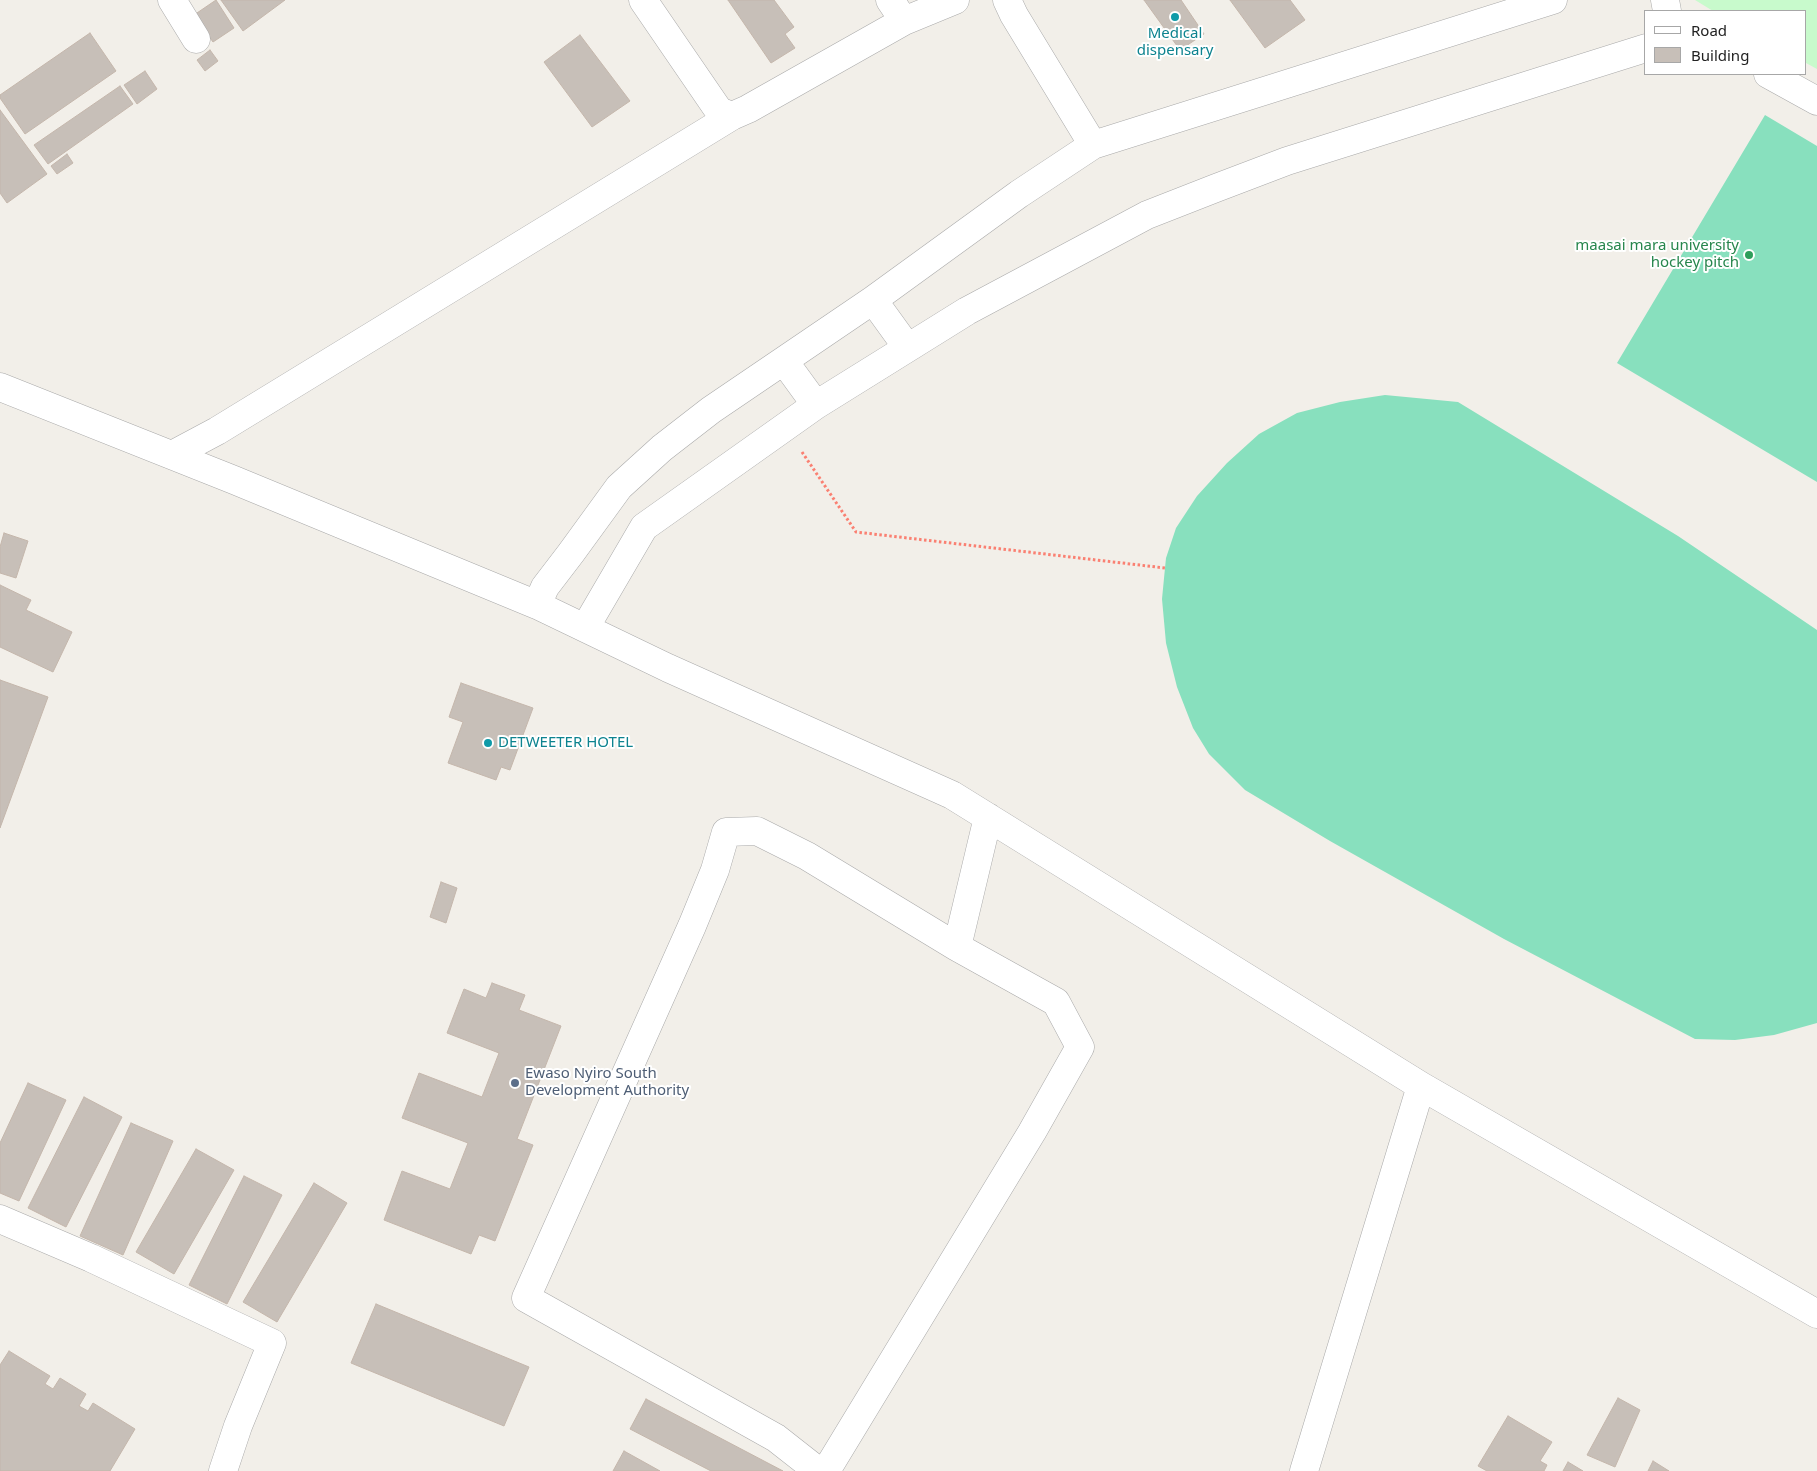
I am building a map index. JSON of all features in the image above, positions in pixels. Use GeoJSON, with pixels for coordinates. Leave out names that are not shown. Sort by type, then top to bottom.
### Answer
{"type":"FeatureCollection","features":[{"type":"Feature","properties":{"kind":"street"},"geometry":{"type":"LineString","coordinates":[[172,0],[196,39]]}},
{"type":"Feature","properties":{"kind":"street"},"geometry":{"type":"LineString","coordinates":[[643,0],[719,111],[732,116]]}},
{"type":"Feature","properties":{"kind":"street"},"geometry":{"type":"LineString","coordinates":[[172,455],[225,426],[732,116],[748,109],[897,10],[955,0]]}},
{"type":"Feature","properties":{"kind":"street"},"geometry":{"type":"LineString","coordinates":[[1007,0],[1014,15],[1093,145]]}},
{"type":"Feature","properties":{"kind":"street"},"geometry":{"type":"LineString","coordinates":[[537,604],[545,587],[619,487],[662,448],[710,410],[873,300],[1019,194],[1093,145],[1490,9],[1553,0]]}},
{"type":"Feature","properties":{"kind":"street"},"geometry":{"type":"LineString","coordinates":[[585,628],[644,527],[784,426],[967,311],[1147,216],[1287,161],[1644,49]]}},
{"type":"Feature","properties":{"kind":"street"},"geometry":{"type":"LineString","coordinates":[[1770,75],[1817,101]]}},
{"type":"Feature","properties":{"kind":"street"},"geometry":{"type":"LineString","coordinates":[[873,300],[907,347]]}},
{"type":"Feature","properties":{"kind":"street"},"geometry":{"type":"LineString","coordinates":[[784,361],[816,405]]}},
{"type":"Feature","properties":{"kind":"street"},"geometry":{"type":"LineString","coordinates":[[0,387],[537,604],[668,668],[952,795],[1421,1086],[1817,1314]]}},
{"type":"Feature","properties":{"kind":"street"},"geometry":{"type":"LineString","coordinates":[[610,499],[644,527]]}},
{"type":"Feature","properties":{"kind":"street"},"geometry":{"type":"LineString","coordinates":[[957,947],[988,817]]}},
{"type":"Feature","properties":{"kind":"street"},"geometry":{"type":"LineString","coordinates":[[818,1471],[776,1438],[526,1298],[692,926],[715,870],[726,832],[756,831],[808,856],[957,947],[1056,1002],[1080,1047],[1032,1132],[826,1471]]}},
{"type":"Feature","properties":{"kind":"street"},"geometry":{"type":"LineString","coordinates":[[1304,1471],[1421,1086]]}},
{"type":"Feature","properties":{"kind":"street"},"geometry":{"type":"LineString","coordinates":[[0,1219],[91,1258],[272,1343],[238,1426],[223,1471]]}},
{"type":"Feature","properties":{"kind":"path"},"geometry":{"type":"LineString","coordinates":[[784,426],[856,532],[1165,568]]}},
{"type":"Feature","properties":{"kind":"green space"},"geometry":{"type":"Polygon","coordinates":[[[1695,0],[1817,0],[1817,69],[1807,64],[1807,10],[1711,10],[1695,0]]]}},
{"type":"Feature","properties":{"kind":"green space","name":"maasai mara university hockey pitch"},"geometry":{"type":"Polygon","coordinates":[[[1765,115],[1817,146],[1817,482],[1617,363],[1765,115]]]}},
{"type":"Feature","properties":{"kind":"green space"},"geometry":{"type":"Polygon","coordinates":[[[1385,395],[1458,402],[1678,536],[1817,630],[1817,1023],[1774,1035],[1735,1040],[1695,1039],[1504,939],[1330,841],[1245,790],[1209,754],[1193,728],[1177,687],[1166,643],[1162,599],[1166,558],[1176,528],[1197,496],[1227,463],[1259,434],[1297,413],[1340,402],[1385,395]]]}},
{"type":"Feature","properties":{"kind":"building"},"geometry":{"type":"Polygon","coordinates":[[[216,0],[234,28],[213,42],[194,15],[216,0]]]}},
{"type":"Feature","properties":{"kind":"building"},"geometry":{"type":"Polygon","coordinates":[[[221,0],[285,0],[243,31],[221,0]]]}},
{"type":"Feature","properties":{"kind":"building"},"geometry":{"type":"Polygon","coordinates":[[[728,0],[774,0],[794,27],[785,34],[795,48],[771,63],[728,0]]]}},
{"type":"Feature","properties":{"kind":"building","name":"Medical dispensary"},"geometry":{"type":"Polygon","coordinates":[[[1144,0],[1181,0],[1204,34],[1180,50],[1144,0]]]}},
{"type":"Feature","properties":{"kind":"building"},"geometry":{"type":"Polygon","coordinates":[[[1230,0],[1290,0],[1305,20],[1265,48],[1230,0]]]}},
{"type":"Feature","properties":{"kind":"building"},"geometry":{"type":"Polygon","coordinates":[[[90,33],[116,71],[25,134],[0,98],[0,95],[90,33]]]}},
{"type":"Feature","properties":{"kind":"building"},"geometry":{"type":"Polygon","coordinates":[[[580,35],[630,101],[592,127],[544,62],[580,35]]]}},
{"type":"Feature","properties":{"kind":"building"},"geometry":{"type":"Polygon","coordinates":[[[210,50],[218,61],[205,71],[197,60],[210,50]]]}},
{"type":"Feature","properties":{"kind":"building"},"geometry":{"type":"Polygon","coordinates":[[[145,71],[157,89],[137,104],[124,85],[145,71]]]}},
{"type":"Feature","properties":{"kind":"building"},"geometry":{"type":"Polygon","coordinates":[[[120,86],[133,104],[48,164],[34,145],[120,86]]]}},
{"type":"Feature","properties":{"kind":"building"},"geometry":{"type":"Polygon","coordinates":[[[0,110],[47,174],[7,203],[0,193],[0,110]]]}},
{"type":"Feature","properties":{"kind":"building"},"geometry":{"type":"Polygon","coordinates":[[[67,154],[73,163],[57,174],[51,166],[67,154]]]}},
{"type":"Feature","properties":{"kind":"building"},"geometry":{"type":"Polygon","coordinates":[[[4,533],[28,541],[16,578],[0,573],[0,547],[4,533]]]}},
{"type":"Feature","properties":{"kind":"building"},"geometry":{"type":"Polygon","coordinates":[[[0,585],[31,600],[26,610],[72,632],[53,672],[0,647],[0,585]]]}},
{"type":"Feature","properties":{"kind":"building"},"geometry":{"type":"Polygon","coordinates":[[[0,680],[48,697],[0,828],[0,680]]]}},
{"type":"Feature","properties":{"kind":"building","name":"DETWEETER HOTEL"},"geometry":{"type":"Polygon","coordinates":[[[461,683],[533,708],[510,770],[501,767],[496,780],[448,763],[463,722],[449,717],[461,683]]]}},
{"type":"Feature","properties":{"kind":"building"},"geometry":{"type":"Polygon","coordinates":[[[441,882],[457,888],[446,923],[430,917],[441,882]]]}},
{"type":"Feature","properties":{"kind":"building"},"geometry":{"type":"Polygon","coordinates":[[[492,983],[525,995],[519,1010],[561,1026],[517,1139],[533,1145],[495,1241],[479,1235],[471,1254],[384,1220],[402,1171],[450,1189],[468,1143],[402,1118],[419,1073],[482,1097],[499,1053],[447,1033],[464,989],[486,998],[492,983]]]}},
{"type":"Feature","properties":{"kind":"building"},"geometry":{"type":"Polygon","coordinates":[[[28,1083],[66,1100],[19,1201],[0,1193],[0,1143],[28,1083]]]}},
{"type":"Feature","properties":{"kind":"building"},"geometry":{"type":"Polygon","coordinates":[[[84,1097],[122,1117],[66,1227],[28,1208],[84,1097]]]}},
{"type":"Feature","properties":{"kind":"building"},"geometry":{"type":"Polygon","coordinates":[[[131,1123],[173,1141],[123,1255],[80,1236],[131,1123]]]}},
{"type":"Feature","properties":{"kind":"building"},"geometry":{"type":"Polygon","coordinates":[[[196,1149],[234,1170],[174,1274],[136,1252],[196,1149]]]}},
{"type":"Feature","properties":{"kind":"building"},"geometry":{"type":"Polygon","coordinates":[[[244,1176],[282,1195],[227,1304],[189,1285],[244,1176]]]}},
{"type":"Feature","properties":{"kind":"building"},"geometry":{"type":"Polygon","coordinates":[[[314,1183],[347,1203],[277,1322],[243,1302],[314,1183]]]}},
{"type":"Feature","properties":{"kind":"building"},"geometry":{"type":"Polygon","coordinates":[[[376,1304],[529,1367],[504,1426],[351,1363],[376,1304]]]}},
{"type":"Feature","properties":{"kind":"building"},"geometry":{"type":"Polygon","coordinates":[[[9,1351],[50,1376],[45,1384],[53,1389],[60,1378],[86,1394],[79,1406],[88,1411],[93,1403],[135,1429],[110,1471],[0,1471],[0,1365],[9,1351]]]}},
{"type":"Feature","properties":{"kind":"building"},"geometry":{"type":"Polygon","coordinates":[[[1618,1398],[1640,1410],[1615,1467],[1587,1455],[1618,1398]]]}},
{"type":"Feature","properties":{"kind":"building"},"geometry":{"type":"Polygon","coordinates":[[[646,1399],[783,1471],[711,1471],[630,1429],[646,1399]]]}},
{"type":"Feature","properties":{"kind":"building"},"geometry":{"type":"Polygon","coordinates":[[[1508,1416],[1552,1442],[1540,1461],[1547,1465],[1544,1471],[1487,1471],[1478,1466],[1508,1416]]]}},
{"type":"Feature","properties":{"kind":"building"},"geometry":{"type":"Polygon","coordinates":[[[624,1451],[660,1471],[613,1471],[624,1451]]]}},
{"type":"Feature","properties":{"kind":"building"},"geometry":{"type":"Polygon","coordinates":[[[1653,1461],[1669,1471],[1648,1471],[1653,1461]]]}},
{"type":"Feature","properties":{"kind":"building"},"geometry":{"type":"Polygon","coordinates":[[[1568,1462],[1583,1471],[1563,1471],[1568,1462]]]}},
{"type":"Feature","properties":{"kind":"place","name":"Medical dispensary"},"geometry":{"type":"Point","coordinates":[1175,17]}},
{"type":"Feature","properties":{"kind":"place","name":"maasai mara university hockey pitch"},"geometry":{"type":"Point","coordinates":[1749,255]}},
{"type":"Feature","properties":{"kind":"place","name":"DETWEETER HOTEL"},"geometry":{"type":"Point","coordinates":[488,743]}},
{"type":"Feature","properties":{"kind":"place","name":"Ewaso Nyiro South Development Authority"},"geometry":{"type":"Point","coordinates":[515,1083]}}]}
